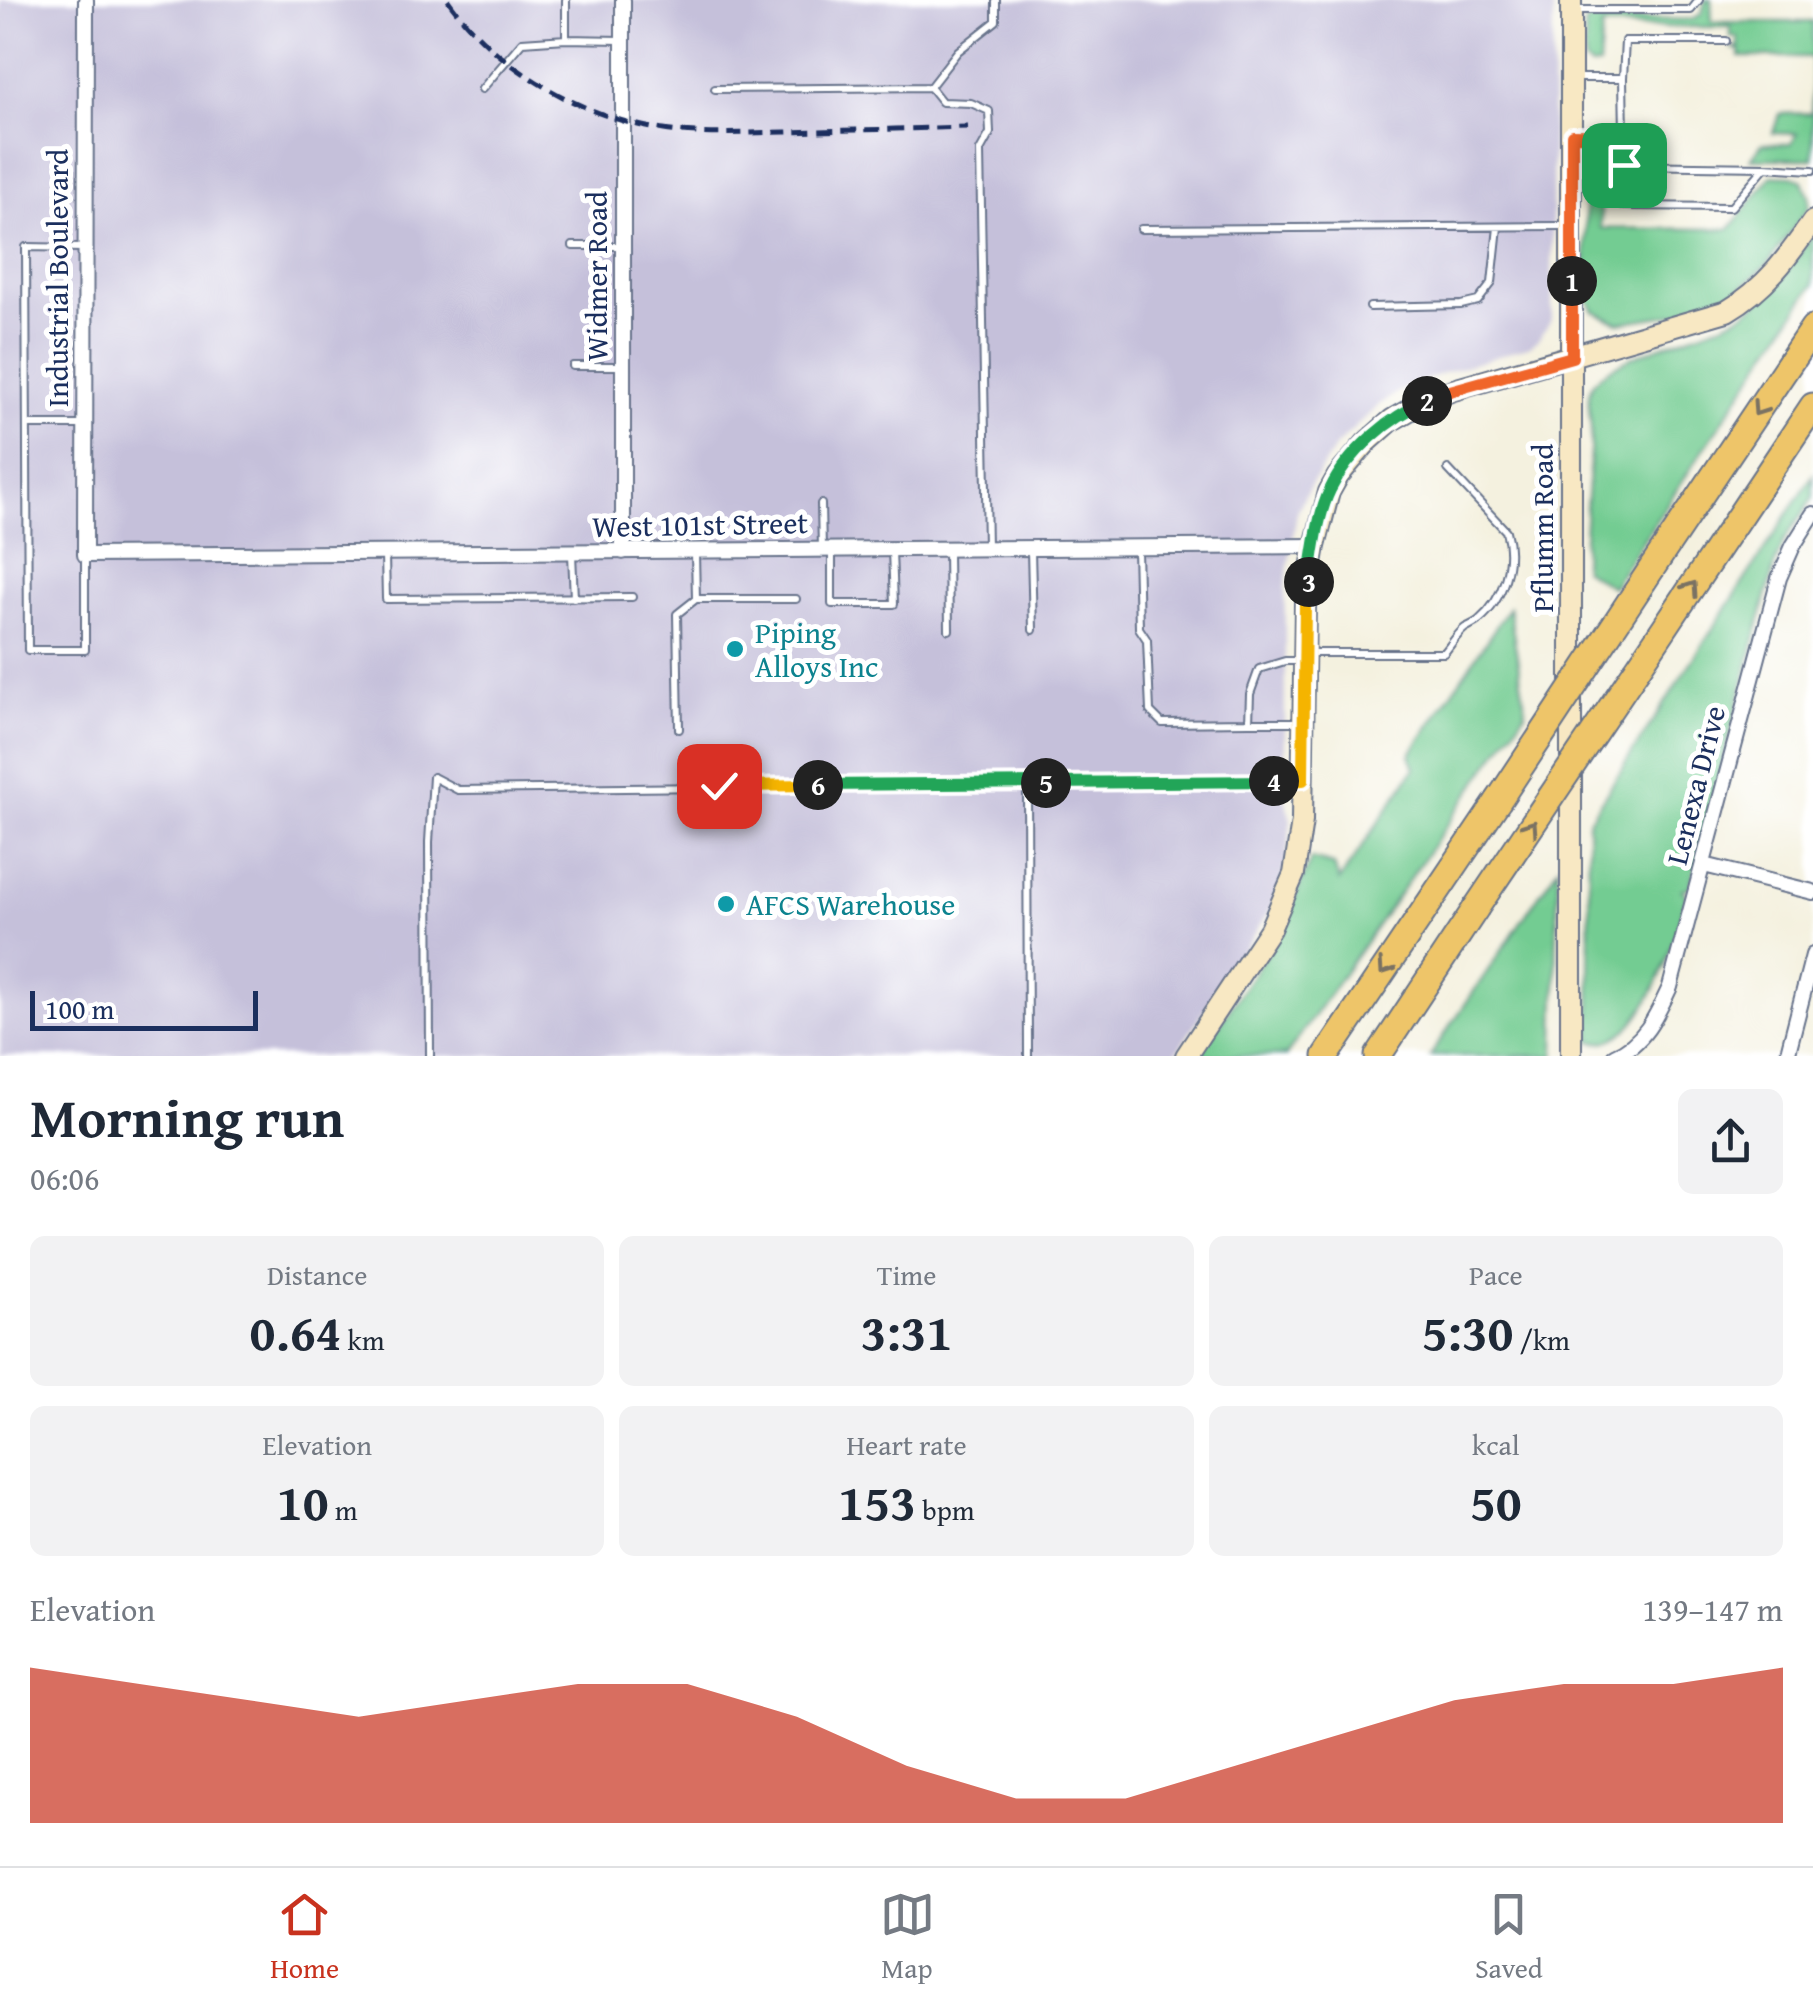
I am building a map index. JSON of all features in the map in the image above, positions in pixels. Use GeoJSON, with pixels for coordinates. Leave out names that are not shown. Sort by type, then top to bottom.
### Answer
{"type":"FeatureCollection","features":[{"type":"Feature","properties":{"kind":"highway"},"geometry":{"type":"LineString","coordinates":[[1326,1056],[1813,328]]}},
{"type":"Feature","properties":{"kind":"highway"},"geometry":{"type":"LineString","coordinates":[[1378,1056],[1813,406]]}},
{"type":"Feature","properties":{"kind":"street","name":"Industrial Boulevard"},"geometry":{"type":"LineString","coordinates":[[85,556],[86,0]]}},
{"type":"Feature","properties":{"kind":"street","name":"Widmer Road"},"geometry":{"type":"LineString","coordinates":[[623,0],[623,552]]}},
{"type":"Feature","properties":{"kind":"street","name":"Pflumm Road"},"geometry":{"type":"LineString","coordinates":[[1571,5],[1571,1056]]}},
{"type":"Feature","properties":{"kind":"street"},"geometry":{"type":"LineString","coordinates":[[1186,1056],[1270,930],[1288,892],[1300,846],[1305,603],[1329,492],[1338,476],[1392,420],[1450,391],[1728,311],[1770,280],[1813,221]]}},
{"type":"Feature","properties":{"kind":"street","name":"Lenexa Drive"},"geometry":{"type":"LineString","coordinates":[[1614,1056],[1646,1031],[1670,988],[1779,578],[1813,514]]}},
{"type":"Feature","properties":{"kind":"street","name":"West 101st Street"},"geometry":{"type":"LineString","coordinates":[[85,556],[1315,546]]}},
{"type":"Feature","properties":{"kind":"street"},"geometry":{"type":"LineString","coordinates":[[1704,865],[1813,892]]}},
{"type":"Feature","properties":{"kind":"street"},"geometry":{"type":"LineString","coordinates":[[1787,1056],[1813,955]]}},
{"type":"Feature","properties":{"kind":"lane"},"geometry":{"type":"LineString","coordinates":[[566,0],[566,39]]}},
{"type":"Feature","properties":{"kind":"lane"},"geometry":{"type":"LineString","coordinates":[[930,87],[958,50],[996,21],[996,0]]}},
{"type":"Feature","properties":{"kind":"lane"},"geometry":{"type":"LineString","coordinates":[[1571,5],[1691,10],[1699,0]]}},
{"type":"Feature","properties":{"kind":"lane"},"geometry":{"type":"LineString","coordinates":[[482,89],[522,42],[623,40]]}},
{"type":"Feature","properties":{"kind":"lane"},"geometry":{"type":"LineString","coordinates":[[1726,41],[1625,41],[1624,206],[1731,207],[1765,167]]}},
{"type":"Feature","properties":{"kind":"lane"},"geometry":{"type":"LineString","coordinates":[[1571,78],[1623,78]]}},
{"type":"Feature","properties":{"kind":"lane"},"geometry":{"type":"LineString","coordinates":[[715,89],[930,87]]}},
{"type":"Feature","properties":{"kind":"lane"},"geometry":{"type":"LineString","coordinates":[[930,87],[942,102],[971,103],[989,112],[990,133],[980,151],[988,549]]}},
{"type":"Feature","properties":{"kind":"lane"},"geometry":{"type":"LineString","coordinates":[[1572,135],[1624,136]]}},
{"type":"Feature","properties":{"kind":"lane"},"geometry":{"type":"LineString","coordinates":[[1624,165],[1813,170]]}},
{"type":"Feature","properties":{"kind":"lane"},"geometry":{"type":"LineString","coordinates":[[1370,307],[1461,305],[1478,301],[1492,283],[1498,226]]}},
{"type":"Feature","properties":{"kind":"lane"},"geometry":{"type":"LineString","coordinates":[[1141,229],[1572,226]]}},
{"type":"Feature","properties":{"kind":"lane"},"geometry":{"type":"LineString","coordinates":[[573,246],[624,246]]}},
{"type":"Feature","properties":{"kind":"lane"},"geometry":{"type":"LineString","coordinates":[[84,248],[26,247],[28,650],[85,650],[85,556]]}},
{"type":"Feature","properties":{"kind":"lane"},"geometry":{"type":"LineString","coordinates":[[573,366],[624,366]]}},
{"type":"Feature","properties":{"kind":"lane"},"geometry":{"type":"LineString","coordinates":[[27,424],[84,424]]}},
{"type":"Feature","properties":{"kind":"lane"},"geometry":{"type":"LineString","coordinates":[[1250,722],[1252,682],[1259,669],[1304,658],[1444,653],[1461,630],[1479,621],[1494,602],[1505,583],[1510,544],[1506,531],[1448,469]]}},
{"type":"Feature","properties":{"kind":"lane"},"geometry":{"type":"LineString","coordinates":[[821,504],[832,604],[894,604],[892,550]]}},
{"type":"Feature","properties":{"kind":"lane"},"geometry":{"type":"LineString","coordinates":[[1137,547],[1139,628],[1147,640],[1150,711],[1162,723],[1304,722]]}},
{"type":"Feature","properties":{"kind":"lane"},"geometry":{"type":"LineString","coordinates":[[1031,548],[1033,630]]}},
{"type":"Feature","properties":{"kind":"lane"},"geometry":{"type":"LineString","coordinates":[[948,549],[950,630]]}},
{"type":"Feature","properties":{"kind":"lane"},"geometry":{"type":"LineString","coordinates":[[572,552],[574,598]]}},
{"type":"Feature","properties":{"kind":"lane"},"geometry":{"type":"LineString","coordinates":[[695,552],[696,599]]}},
{"type":"Feature","properties":{"kind":"lane"},"geometry":{"type":"LineString","coordinates":[[385,554],[386,599],[632,598]]}},
{"type":"Feature","properties":{"kind":"lane"},"geometry":{"type":"LineString","coordinates":[[679,729],[677,614],[696,599],[796,599]]}},
{"type":"Feature","properties":{"kind":"lane"},"geometry":{"type":"LineString","coordinates":[[430,1056],[429,842],[433,777],[458,790],[1303,780]]}},
{"type":"Feature","properties":{"kind":"lane"},"geometry":{"type":"LineString","coordinates":[[1026,783],[1028,1056]]}},
{"type":"Feature","properties":{"kind":"shaded area"},"geometry":{"type":"Polygon","coordinates":[[[0,0],[1553,0],[1552,318],[1540,338],[1528,347],[1440,374],[1380,404],[1337,445],[1307,491],[1297,513],[1285,587],[1285,798],[1291,820],[1286,861],[1279,890],[1267,915],[1174,1056],[0,1056],[0,0]]]}},
{"type":"Feature","properties":{"kind":"green space"},"geometry":{"type":"Polygon","coordinates":[[[1705,0],[1711,0],[1712,22],[1813,22],[1813,159],[1751,159],[1762,144],[1791,144],[1797,134],[1773,133],[1779,114],[1812,113],[1812,57],[1740,57],[1740,50],[1732,49],[1739,48],[1738,37],[1731,37],[1730,27],[1602,27],[1599,66],[1585,63],[1585,25],[1590,20],[1693,19],[1702,13],[1705,0]]]}},
{"type":"Feature","properties":{"kind":"green space"},"geometry":{"type":"Polygon","coordinates":[[[1585,145],[1601,145],[1601,228],[1730,229],[1772,175],[1793,176],[1803,181],[1808,208],[1767,265],[1718,303],[1689,312],[1619,323],[1594,311],[1586,295],[1585,145]]]}},
{"type":"Feature","properties":{"kind":"green space"},"geometry":{"type":"Polygon","coordinates":[[[1813,234],[1813,285],[1612,587],[1583,569],[1592,385],[1617,365],[1742,314],[1782,278],[1813,234]]]}},
{"type":"Feature","properties":{"kind":"green space"},"geometry":{"type":"Polygon","coordinates":[[[1813,475],[1813,498],[1784,541],[1774,567],[1690,887],[1682,890],[1687,895],[1667,959],[1643,1010],[1628,1029],[1610,1040],[1591,1041],[1588,821],[1813,475]]]}},
{"type":"Feature","properties":{"kind":"green space"},"geometry":{"type":"Polygon","coordinates":[[[1509,607],[1526,712],[1286,1056],[1198,1056],[1279,935],[1311,859],[1334,865],[1339,881],[1415,768],[1410,755],[1509,607]]]}},
{"type":"Feature","properties":{"kind":"green space"},"geometry":{"type":"Polygon","coordinates":[[[1558,867],[1555,1056],[1430,1056],[1558,867]]]}},
{"type":"Feature","properties":{"kind":"railway"},"geometry":{"type":"LineString","coordinates":[[448,0],[468,25],[516,68],[572,102],[633,124],[709,134],[968,127]]}},
{"type":"Feature","properties":{"kind":"place","name":"Piping Alloys Inc"},"geometry":{"type":"Point","coordinates":[735,649]}},
{"type":"Feature","properties":{"kind":"place","name":"AFCS Warehouse"},"geometry":{"type":"Point","coordinates":[726,904]}},
{"type":"Feature","properties":{"kind":"route"},"geometry":{"type":"LineString","coordinates":[[719,786],[1303,780],[1305,603],[1329,492],[1366,443],[1418,404],[1450,391],[1572,357],[1572,135],[1624,136],[1624,165]]}}]}
